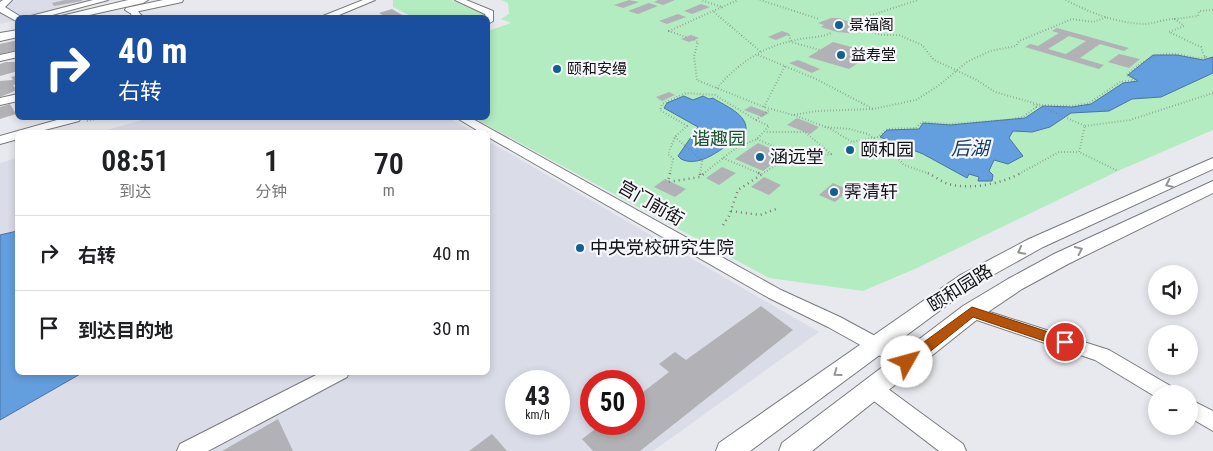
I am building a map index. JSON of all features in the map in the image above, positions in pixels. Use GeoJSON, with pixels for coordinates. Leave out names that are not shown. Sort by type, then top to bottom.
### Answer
{"type":"FeatureCollection","features":[{"type":"Feature","properties":{"kind":"main road"},"geometry":{"type":"LineString","coordinates":[[71,15],[143,0]]}},
{"type":"Feature","properties":{"kind":"main road"},"geometry":{"type":"LineString","coordinates":[[108,15],[178,0]]}},
{"type":"Feature","properties":{"kind":"main road"},"geometry":{"type":"LineString","coordinates":[[0,29],[15,26]]}},
{"type":"Feature","properties":{"kind":"main road"},"geometry":{"type":"LineString","coordinates":[[0,37],[15,34]]}},
{"type":"Feature","properties":{"kind":"main road","name":"颐和园路"},"geometry":{"type":"LineString","coordinates":[[729,451],[974,277],[1036,243],[1213,163]]}},
{"type":"Feature","properties":{"kind":"main road","name":"颐和园路"},"geometry":{"type":"LineString","coordinates":[[792,451],[972,312],[1015,284],[1061,259],[1213,186]]}},
{"type":"Feature","properties":{"kind":"street"},"geometry":{"type":"LineString","coordinates":[[8,0],[0,6],[1,10],[15,17]]}},
{"type":"Feature","properties":{"kind":"street"},"geometry":{"type":"LineString","coordinates":[[39,15],[104,0]]}},
{"type":"Feature","properties":{"kind":"street"},"geometry":{"type":"LineString","coordinates":[[328,15],[371,0]]}},
{"type":"Feature","properties":{"kind":"street"},"geometry":{"type":"LineString","coordinates":[[459,0],[490,13],[490,15]]}},
{"type":"Feature","properties":{"kind":"street"},"geometry":{"type":"LineString","coordinates":[[132,10],[135,15]]}},
{"type":"Feature","properties":{"kind":"street"},"geometry":{"type":"LineString","coordinates":[[0,21],[15,19]]}},
{"type":"Feature","properties":{"kind":"street"},"geometry":{"type":"LineString","coordinates":[[0,58],[15,55]]}},
{"type":"Feature","properties":{"kind":"street"},"geometry":{"type":"LineString","coordinates":[[0,102],[15,98]]}},
{"type":"Feature","properties":{"kind":"street"},"geometry":{"type":"LineString","coordinates":[[32,130],[68,120]]}},
{"type":"Feature","properties":{"kind":"street","name":"宫门前街"},"geometry":{"type":"LineString","coordinates":[[467,120],[484,130]]}},
{"type":"Feature","properties":{"kind":"street","name":"宫门前街"},"geometry":{"type":"LineString","coordinates":[[490,133],[775,294],[907,362]]}},
{"type":"Feature","properties":{"kind":"street"},"geometry":{"type":"LineString","coordinates":[[0,140],[15,136]]}},
{"type":"Feature","properties":{"kind":"street"},"geometry":{"type":"LineString","coordinates":[[972,312],[1102,355],[1151,385]]}},
{"type":"Feature","properties":{"kind":"street"},"geometry":{"type":"LineString","coordinates":[[188,451],[334,375]]}},
{"type":"Feature","properties":{"kind":"street"},"geometry":{"type":"LineString","coordinates":[[873,389],[955,451]]}},
{"type":"Feature","properties":{"kind":"street"},"geometry":{"type":"LineString","coordinates":[[1198,413],[1213,422]]}},
{"type":"Feature","properties":{"kind":"path"},"geometry":{"type":"LineString","coordinates":[[701,0],[722,7]]}},
{"type":"Feature","properties":{"kind":"path"},"geometry":{"type":"LineString","coordinates":[[686,37],[669,31],[738,0]]}},
{"type":"Feature","properties":{"kind":"path"},"geometry":{"type":"LineString","coordinates":[[760,0],[796,10],[819,19]]}},
{"type":"Feature","properties":{"kind":"path"},"geometry":{"type":"LineString","coordinates":[[856,20],[883,14],[918,0]]}},
{"type":"Feature","properties":{"kind":"path"},"geometry":{"type":"LineString","coordinates":[[1066,0],[1106,17],[1147,24],[1161,19],[1198,16],[1198,11],[1213,10]]}},
{"type":"Feature","properties":{"kind":"path"},"geometry":{"type":"LineString","coordinates":[[714,12],[734,28],[746,44],[762,53]]}},
{"type":"Feature","properties":{"kind":"path"},"geometry":{"type":"LineString","coordinates":[[793,115],[816,111],[873,109],[916,100],[938,86],[954,70],[990,51],[1016,46],[1019,41],[1072,19],[1093,22],[1106,17]]}},
{"type":"Feature","properties":{"kind":"path"},"geometry":{"type":"LineString","coordinates":[[1175,19],[1184,26],[1169,32],[1200,47],[1204,56],[1213,60]]}},
{"type":"Feature","properties":{"kind":"path"},"geometry":{"type":"LineString","coordinates":[[864,30],[882,35],[900,35],[922,45],[934,60],[975,79],[995,92],[1031,102],[1085,126],[1130,120],[1213,93]]}},
{"type":"Feature","properties":{"kind":"path"},"geometry":{"type":"LineString","coordinates":[[716,88],[731,71],[747,58],[791,42],[822,37],[831,33]]}},
{"type":"Feature","properties":{"kind":"path"},"geometry":{"type":"LineString","coordinates":[[789,35],[791,42]]}},
{"type":"Feature","properties":{"kind":"path"},"geometry":{"type":"LineString","coordinates":[[694,40],[698,42],[694,48],[693,61],[697,80],[764,107],[793,115],[824,127],[852,142],[878,137],[886,129],[916,128],[922,122],[948,124],[1023,117],[1036,107],[1031,102]]}},
{"type":"Feature","properties":{"kind":"path"},"geometry":{"type":"LineString","coordinates":[[791,42],[820,50]]}},
{"type":"Feature","properties":{"kind":"path"},"geometry":{"type":"LineString","coordinates":[[1031,102],[1071,106],[1089,103],[1120,82],[1135,80],[1126,75],[1151,54],[1176,54],[1202,59],[1206,58],[1204,56]]}},
{"type":"Feature","properties":{"kind":"path"},"geometry":{"type":"LineString","coordinates":[[756,55],[816,79],[873,109]]}},
{"type":"Feature","properties":{"kind":"path"},"geometry":{"type":"LineString","coordinates":[[764,107],[785,66]]}},
{"type":"Feature","properties":{"kind":"path"},"geometry":{"type":"LineString","coordinates":[[715,95],[720,90]]}},
{"type":"Feature","properties":{"kind":"path"},"geometry":{"type":"LineString","coordinates":[[686,93],[715,95],[769,126],[757,139],[736,148],[700,177],[668,182],[672,159],[668,154],[675,137],[687,126],[660,110],[662,104],[686,93]]}},
{"type":"Feature","properties":{"kind":"path"},"geometry":{"type":"LineString","coordinates":[[756,120],[770,109]]}},
{"type":"Feature","properties":{"kind":"path"},"geometry":{"type":"LineString","coordinates":[[1079,152],[1085,126]]}},
{"type":"Feature","properties":{"kind":"path"},"geometry":{"type":"LineString","coordinates":[[824,127],[849,129],[868,134],[890,150],[904,165],[924,171],[948,184],[989,185],[1008,180],[1059,152],[1079,152],[1118,170]]}},
{"type":"Feature","properties":{"kind":"path"},"geometry":{"type":"LineString","coordinates":[[757,139],[799,158],[831,154],[805,132],[764,132]]}},
{"type":"Feature","properties":{"kind":"path"},"geometry":{"type":"LineString","coordinates":[[675,137],[702,161],[700,177]]}},
{"type":"Feature","properties":{"kind":"path"},"geometry":{"type":"LineString","coordinates":[[723,224],[730,218],[732,197],[738,190],[792,154]]}},
{"type":"Feature","properties":{"kind":"path"},"geometry":{"type":"LineString","coordinates":[[723,158],[761,174]]}},
{"type":"Feature","properties":{"kind":"path"},"geometry":{"type":"LineString","coordinates":[[731,211],[760,215],[776,209]]}},
{"type":"Feature","properties":{"kind":"shaded area"},"geometry":{"type":"Polygon","coordinates":[[[0,0],[116,0],[41,15],[15,15],[15,20],[0,24],[0,0]]]}},
{"type":"Feature","properties":{"kind":"shaded area"},"geometry":{"type":"Polygon","coordinates":[[[142,120],[452,120],[470,130],[107,130],[142,120]]]}},
{"type":"Feature","properties":{"kind":"shaded area","name":"中央党校研究生院"},"geometry":{"type":"Polygon","coordinates":[[[490,142],[819,332],[653,451],[0,451],[0,163],[15,159],[15,375],[490,375],[490,142]]]}},
{"type":"Feature","properties":{"kind":"green space"},"geometry":{"type":"Polygon","coordinates":[[[393,0],[451,0],[484,15],[409,15],[393,7],[393,0]]]}},
{"type":"Feature","properties":{"kind":"green space","name":"颐和园"},"geometry":{"type":"Polygon","coordinates":[[[501,0],[1213,0],[1213,130],[1118,171],[917,268],[863,291],[769,278],[478,120],[490,120],[490,30],[511,23],[501,19],[509,14],[508,3],[501,0]]]}},
{"type":"Feature","properties":{"kind":"water","name":"后湖"},"geometry":{"type":"Polygon","coordinates":[[[1153,55],[1177,55],[1203,60],[1213,57],[1213,73],[1161,97],[1132,99],[1109,111],[1071,113],[1050,127],[1032,132],[1013,131],[1009,138],[1023,156],[1008,164],[994,160],[989,171],[993,175],[992,181],[978,181],[979,177],[969,174],[967,178],[923,154],[880,137],[887,130],[919,129],[923,123],[950,125],[1025,118],[1043,106],[1072,107],[1091,104],[1123,83],[1138,81],[1128,75],[1153,55]]]}},
{"type":"Feature","properties":{"kind":"water"},"geometry":{"type":"Polygon","coordinates":[[[684,96],[693,100],[703,96],[709,99],[713,98],[729,107],[740,115],[746,125],[746,131],[707,158],[698,161],[681,159],[678,156],[698,127],[664,108],[667,103],[684,96]]]}},
{"type":"Feature","properties":{"kind":"water"},"geometry":{"type":"Polygon","coordinates":[[[15,231],[15,375],[79,375],[0,420],[0,235],[15,231]]]}},
{"type":"Feature","properties":{"kind":"building"},"geometry":{"type":"Polygon","coordinates":[[[65,0],[82,1],[54,6],[52,3],[65,0]]]}},
{"type":"Feature","properties":{"kind":"building"},"geometry":{"type":"Polygon","coordinates":[[[629,0],[639,2],[623,8],[614,5],[629,0]]]}},
{"type":"Feature","properties":{"kind":"building"},"geometry":{"type":"Polygon","coordinates":[[[658,0],[675,0],[663,5],[654,2],[658,0]]]}},
{"type":"Feature","properties":{"kind":"building"},"geometry":{"type":"Polygon","coordinates":[[[649,3],[658,6],[638,14],[628,11],[649,3]]]}},
{"type":"Feature","properties":{"kind":"building"},"geometry":{"type":"Polygon","coordinates":[[[701,4],[710,7],[692,14],[684,11],[701,4]]]}},
{"type":"Feature","properties":{"kind":"building"},"geometry":{"type":"Polygon","coordinates":[[[392,9],[402,15],[383,15],[379,13],[392,9]]]}},
{"type":"Feature","properties":{"kind":"building"},"geometry":{"type":"Polygon","coordinates":[[[678,14],[686,17],[667,24],[659,21],[678,14]]]}},
{"type":"Feature","properties":{"kind":"building","name":"景福阁"},"geometry":{"type":"Polygon","coordinates":[[[831,18],[839,18],[861,27],[849,33],[837,32],[821,27],[824,25],[818,23],[831,18]]]}},
{"type":"Feature","properties":{"kind":"building"},"geometry":{"type":"Polygon","coordinates":[[[1057,28],[1129,48],[1124,51],[1100,44],[1080,58],[1104,65],[1099,69],[1025,47],[1030,44],[1038,46],[1059,33],[1052,31],[1057,28]],[[1069,36],[1048,49],[1066,54],[1086,41],[1069,36]]]}},
{"type":"Feature","properties":{"kind":"building"},"geometry":{"type":"Polygon","coordinates":[[[782,31],[790,34],[776,40],[768,37],[782,31]]]}},
{"type":"Feature","properties":{"kind":"building"},"geometry":{"type":"Polygon","coordinates":[[[691,35],[699,38],[689,42],[681,39],[691,35]]]}},
{"type":"Feature","properties":{"kind":"building"},"geometry":{"type":"Polygon","coordinates":[[[15,41],[15,51],[0,54],[0,44],[15,41]]]}},
{"type":"Feature","properties":{"kind":"building","name":"益寿堂"},"geometry":{"type":"Polygon","coordinates":[[[833,42],[873,53],[849,69],[808,57],[833,42]]]}},
{"type":"Feature","properties":{"kind":"building"},"geometry":{"type":"Polygon","coordinates":[[[1119,54],[1140,59],[1129,68],[1108,62],[1119,54]]]}},
{"type":"Feature","properties":{"kind":"building"},"geometry":{"type":"Polygon","coordinates":[[[798,60],[820,69],[812,73],[789,63],[798,60]]]}},
{"type":"Feature","properties":{"kind":"building"},"geometry":{"type":"Polygon","coordinates":[[[15,62],[15,72],[0,76],[0,64],[15,62]]]}},
{"type":"Feature","properties":{"kind":"building"},"geometry":{"type":"Polygon","coordinates":[[[15,76],[15,85],[13,85],[15,91],[0,97],[0,81],[13,80],[11,77],[15,76]]]}},
{"type":"Feature","properties":{"kind":"building"},"geometry":{"type":"Polygon","coordinates":[[[669,92],[675,95],[662,101],[656,97],[669,92]]]}},
{"type":"Feature","properties":{"kind":"building"},"geometry":{"type":"Polygon","coordinates":[[[10,104],[15,114],[0,119],[0,107],[10,104]]]}},
{"type":"Feature","properties":{"kind":"building"},"geometry":{"type":"Polygon","coordinates":[[[751,106],[769,113],[762,117],[744,110],[751,106]]]}},
{"type":"Feature","properties":{"kind":"building"},"geometry":{"type":"Polygon","coordinates":[[[797,118],[819,127],[810,134],[787,125],[797,118]]]}},
{"type":"Feature","properties":{"kind":"building","name":"涵远堂"},"geometry":{"type":"Polygon","coordinates":[[[758,143],[785,155],[763,171],[735,159],[758,143]]]}},
{"type":"Feature","properties":{"kind":"building"},"geometry":{"type":"Polygon","coordinates":[[[722,167],[736,173],[719,185],[706,178],[722,167]]]}},
{"type":"Feature","properties":{"kind":"building"},"geometry":{"type":"Polygon","coordinates":[[[764,177],[781,185],[769,195],[751,187],[764,177]]]}},
{"type":"Feature","properties":{"kind":"building"},"geometry":{"type":"Polygon","coordinates":[[[665,179],[686,189],[675,197],[654,187],[665,179]]]}},
{"type":"Feature","properties":{"kind":"building","name":"霁清轩"},"geometry":{"type":"Polygon","coordinates":[[[833,183],[849,190],[835,202],[819,195],[833,183]]]}},
{"type":"Feature","properties":{"kind":"building"},"geometry":{"type":"Polygon","coordinates":[[[761,306],[793,330],[640,451],[593,451],[582,439],[587,435],[645,435],[645,391],[669,372],[659,364],[675,352],[686,360],[761,306]]]}},
{"type":"Feature","properties":{"kind":"building"},"geometry":{"type":"Polygon","coordinates":[[[278,419],[293,451],[222,451],[278,419]]]}},
{"type":"Feature","properties":{"kind":"building"},"geometry":{"type":"Polygon","coordinates":[[[492,434],[507,451],[469,451],[492,434]]]}},
{"type":"Feature","properties":{"kind":"place","name":"景福阁"},"geometry":{"type":"Point","coordinates":[839,25]}},
{"type":"Feature","properties":{"kind":"place","name":"益寿堂"},"geometry":{"type":"Point","coordinates":[841,55]}},
{"type":"Feature","properties":{"kind":"place","name":"颐和安缦"},"geometry":{"type":"Point","coordinates":[557,69]}},
{"type":"Feature","properties":{"kind":"place","name":"颐和园"},"geometry":{"type":"Point","coordinates":[850,150]}},
{"type":"Feature","properties":{"kind":"place","name":"涵远堂"},"geometry":{"type":"Point","coordinates":[760,157]}},
{"type":"Feature","properties":{"kind":"place","name":"霁清轩"},"geometry":{"type":"Point","coordinates":[834,192]}},
{"type":"Feature","properties":{"kind":"place","name":"中央党校研究生院"},"geometry":{"type":"Point","coordinates":[580,248]}},
{"type":"Feature","properties":{"kind":"route"},"geometry":{"type":"LineString","coordinates":[[907,362],[972,312],[1065,342]]}},
{"type":"Feature","properties":{"kind":"park label","name":"谐趣园"},"geometry":{"type":"Point","coordinates":[719,139]}}]}
